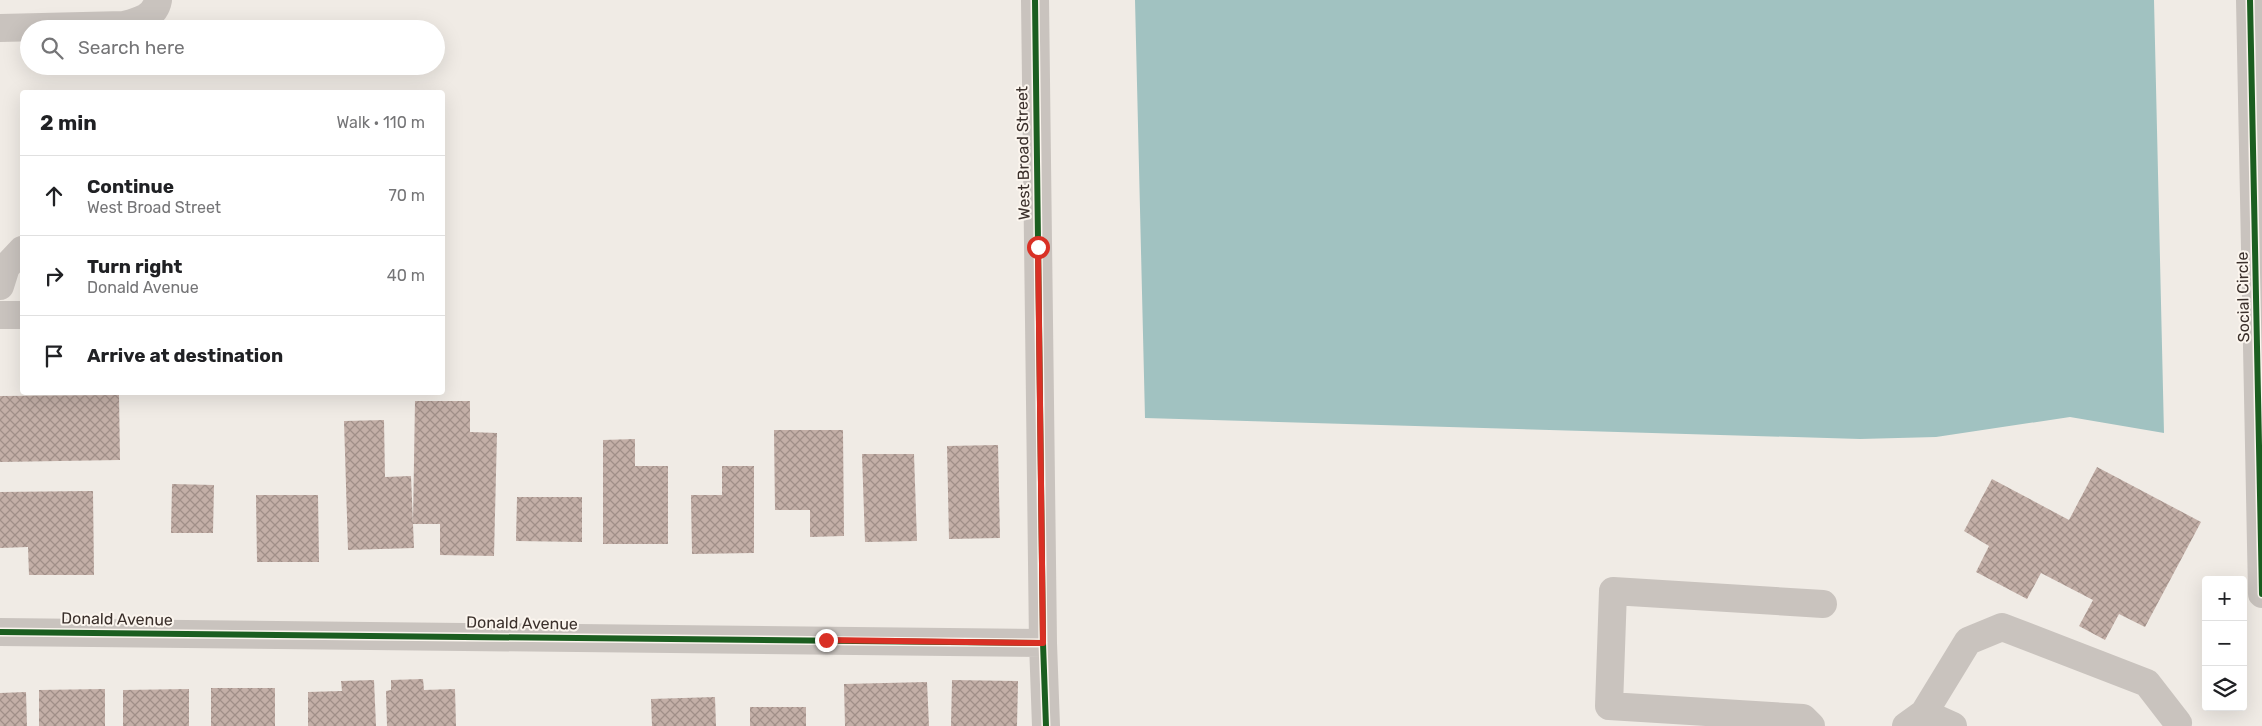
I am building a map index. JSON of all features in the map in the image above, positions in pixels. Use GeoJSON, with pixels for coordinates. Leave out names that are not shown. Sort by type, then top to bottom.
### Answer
{"type":"FeatureCollection","features":[{"type":"Feature","properties":{"kind":"street"},"geometry":{"type":"LineString","coordinates":[[144,20],[157,7],[158,0]]}},
{"type":"Feature","properties":{"kind":"street","name":"West Broad Street"},"geometry":{"type":"LineString","coordinates":[[1034,0],[1043,643],[1046,726]]}},
{"type":"Feature","properties":{"kind":"street","name":"Social Circle"},"geometry":{"type":"LineString","coordinates":[[2250,0],[2261,432],[2262,594]]}},
{"type":"Feature","properties":{"kind":"street"},"geometry":{"type":"LineString","coordinates":[[0,28],[20,27]]}},
{"type":"Feature","properties":{"kind":"street"},"geometry":{"type":"LineString","coordinates":[[0,286],[6,267],[20,252]]}},
{"type":"Feature","properties":{"kind":"street"},"geometry":{"type":"LineString","coordinates":[[0,314],[20,315]]}},
{"type":"Feature","properties":{"kind":"street"},"geometry":{"type":"LineString","coordinates":[[1811,726],[1803,718],[1609,706],[1613,591],[1823,604]]}},
{"type":"Feature","properties":{"kind":"street"},"geometry":{"type":"LineString","coordinates":[[1954,726],[1915,719],[1968,640],[2002,627],[2147,683],[2178,723],[2177,726]]}},
{"type":"Feature","properties":{"kind":"street","name":"Donald Avenue"},"geometry":{"type":"LineString","coordinates":[[0,632],[1043,643]]}},
{"type":"Feature","properties":{"kind":"water"},"geometry":{"type":"Polygon","coordinates":[[[1135,0],[2154,0],[2164,433],[2070,417],[1936,437],[1860,439],[1145,418],[1135,0]]]}},
{"type":"Feature","properties":{"kind":"building"},"geometry":{"type":"Polygon","coordinates":[[[119,395],[120,460],[0,462],[0,396],[119,395]]]}},
{"type":"Feature","properties":{"kind":"building"},"geometry":{"type":"Polygon","coordinates":[[[415,401],[470,401],[470,432],[497,433],[494,556],[440,555],[440,524],[413,524],[415,401]]]}},
{"type":"Feature","properties":{"kind":"building"},"geometry":{"type":"Polygon","coordinates":[[[384,420],[385,477],[411,476],[414,548],[348,550],[344,421],[384,420]]]}},
{"type":"Feature","properties":{"kind":"building"},"geometry":{"type":"Polygon","coordinates":[[[774,430],[843,430],[844,536],[810,537],[810,510],[775,510],[774,430]]]}},
{"type":"Feature","properties":{"kind":"building"},"geometry":{"type":"Polygon","coordinates":[[[635,439],[635,466],[668,466],[668,544],[603,544],[603,440],[635,439]]]}},
{"type":"Feature","properties":{"kind":"building"},"geometry":{"type":"Polygon","coordinates":[[[998,445],[1000,538],[949,539],[947,446],[998,445]]]}},
{"type":"Feature","properties":{"kind":"building"},"geometry":{"type":"Polygon","coordinates":[[[862,454],[914,454],[917,541],[865,542],[862,454]]]}},
{"type":"Feature","properties":{"kind":"building"},"geometry":{"type":"Polygon","coordinates":[[[722,466],[754,466],[754,553],[692,554],[691,495],[722,495],[722,466]]]}},
{"type":"Feature","properties":{"kind":"building"},"geometry":{"type":"Polygon","coordinates":[[[2097,467],[2201,522],[2145,627],[2119,614],[2105,640],[2079,626],[2093,600],[2041,573],[2027,599],[1976,572],[1989,546],[1964,531],[1992,479],[2069,520],[2097,467]]]}},
{"type":"Feature","properties":{"kind":"building"},"geometry":{"type":"Polygon","coordinates":[[[172,484],[214,485],[213,533],[171,533],[172,484]]]}},
{"type":"Feature","properties":{"kind":"building"},"geometry":{"type":"Polygon","coordinates":[[[93,491],[94,575],[29,575],[28,547],[0,548],[0,492],[93,491]]]}},
{"type":"Feature","properties":{"kind":"building"},"geometry":{"type":"Polygon","coordinates":[[[256,495],[318,495],[319,562],[257,562],[256,495]]]}},
{"type":"Feature","properties":{"kind":"building"},"geometry":{"type":"Polygon","coordinates":[[[517,497],[582,497],[582,542],[516,541],[517,497]]]}},
{"type":"Feature","properties":{"kind":"building"},"geometry":{"type":"Polygon","coordinates":[[[423,679],[424,690],[455,689],[456,726],[387,726],[386,691],[391,690],[391,680],[423,679]]]}},
{"type":"Feature","properties":{"kind":"building"},"geometry":{"type":"Polygon","coordinates":[[[374,680],[376,726],[308,726],[308,692],[342,691],[341,681],[374,680]]]}},
{"type":"Feature","properties":{"kind":"building"},"geometry":{"type":"Polygon","coordinates":[[[952,680],[1018,681],[1017,726],[951,726],[952,680]]]}},
{"type":"Feature","properties":{"kind":"building"},"geometry":{"type":"Polygon","coordinates":[[[927,682],[929,726],[845,726],[844,684],[927,682]]]}},
{"type":"Feature","properties":{"kind":"building"},"geometry":{"type":"Polygon","coordinates":[[[211,688],[275,688],[275,726],[211,726],[211,688]]]}},
{"type":"Feature","properties":{"kind":"building"},"geometry":{"type":"Polygon","coordinates":[[[105,689],[105,726],[39,726],[39,690],[105,689]]]}},
{"type":"Feature","properties":{"kind":"building"},"geometry":{"type":"Polygon","coordinates":[[[189,689],[189,726],[123,726],[123,690],[189,689]]]}},
{"type":"Feature","properties":{"kind":"building"},"geometry":{"type":"Polygon","coordinates":[[[26,692],[27,726],[0,726],[0,693],[26,692]]]}},
{"type":"Feature","properties":{"kind":"building"},"geometry":{"type":"Polygon","coordinates":[[[715,697],[716,726],[652,726],[651,699],[715,697]]]}},
{"type":"Feature","properties":{"kind":"building"},"geometry":{"type":"Polygon","coordinates":[[[750,707],[806,707],[806,726],[750,726],[750,707]]]}},
{"type":"Feature","properties":{"kind":"cycle path"},"geometry":{"type":"LineString","coordinates":[[1035,0],[1043,643],[1046,726]]}},
{"type":"Feature","properties":{"kind":"cycle path"},"geometry":{"type":"LineString","coordinates":[[2250,0],[2262,594]]}},
{"type":"Feature","properties":{"kind":"cycle path"},"geometry":{"type":"LineString","coordinates":[[0,632],[1043,643]]}},
{"type":"Feature","properties":{"kind":"route"},"geometry":{"type":"LineString","coordinates":[[826,640],[1043,643],[1038,247]]}}]}
